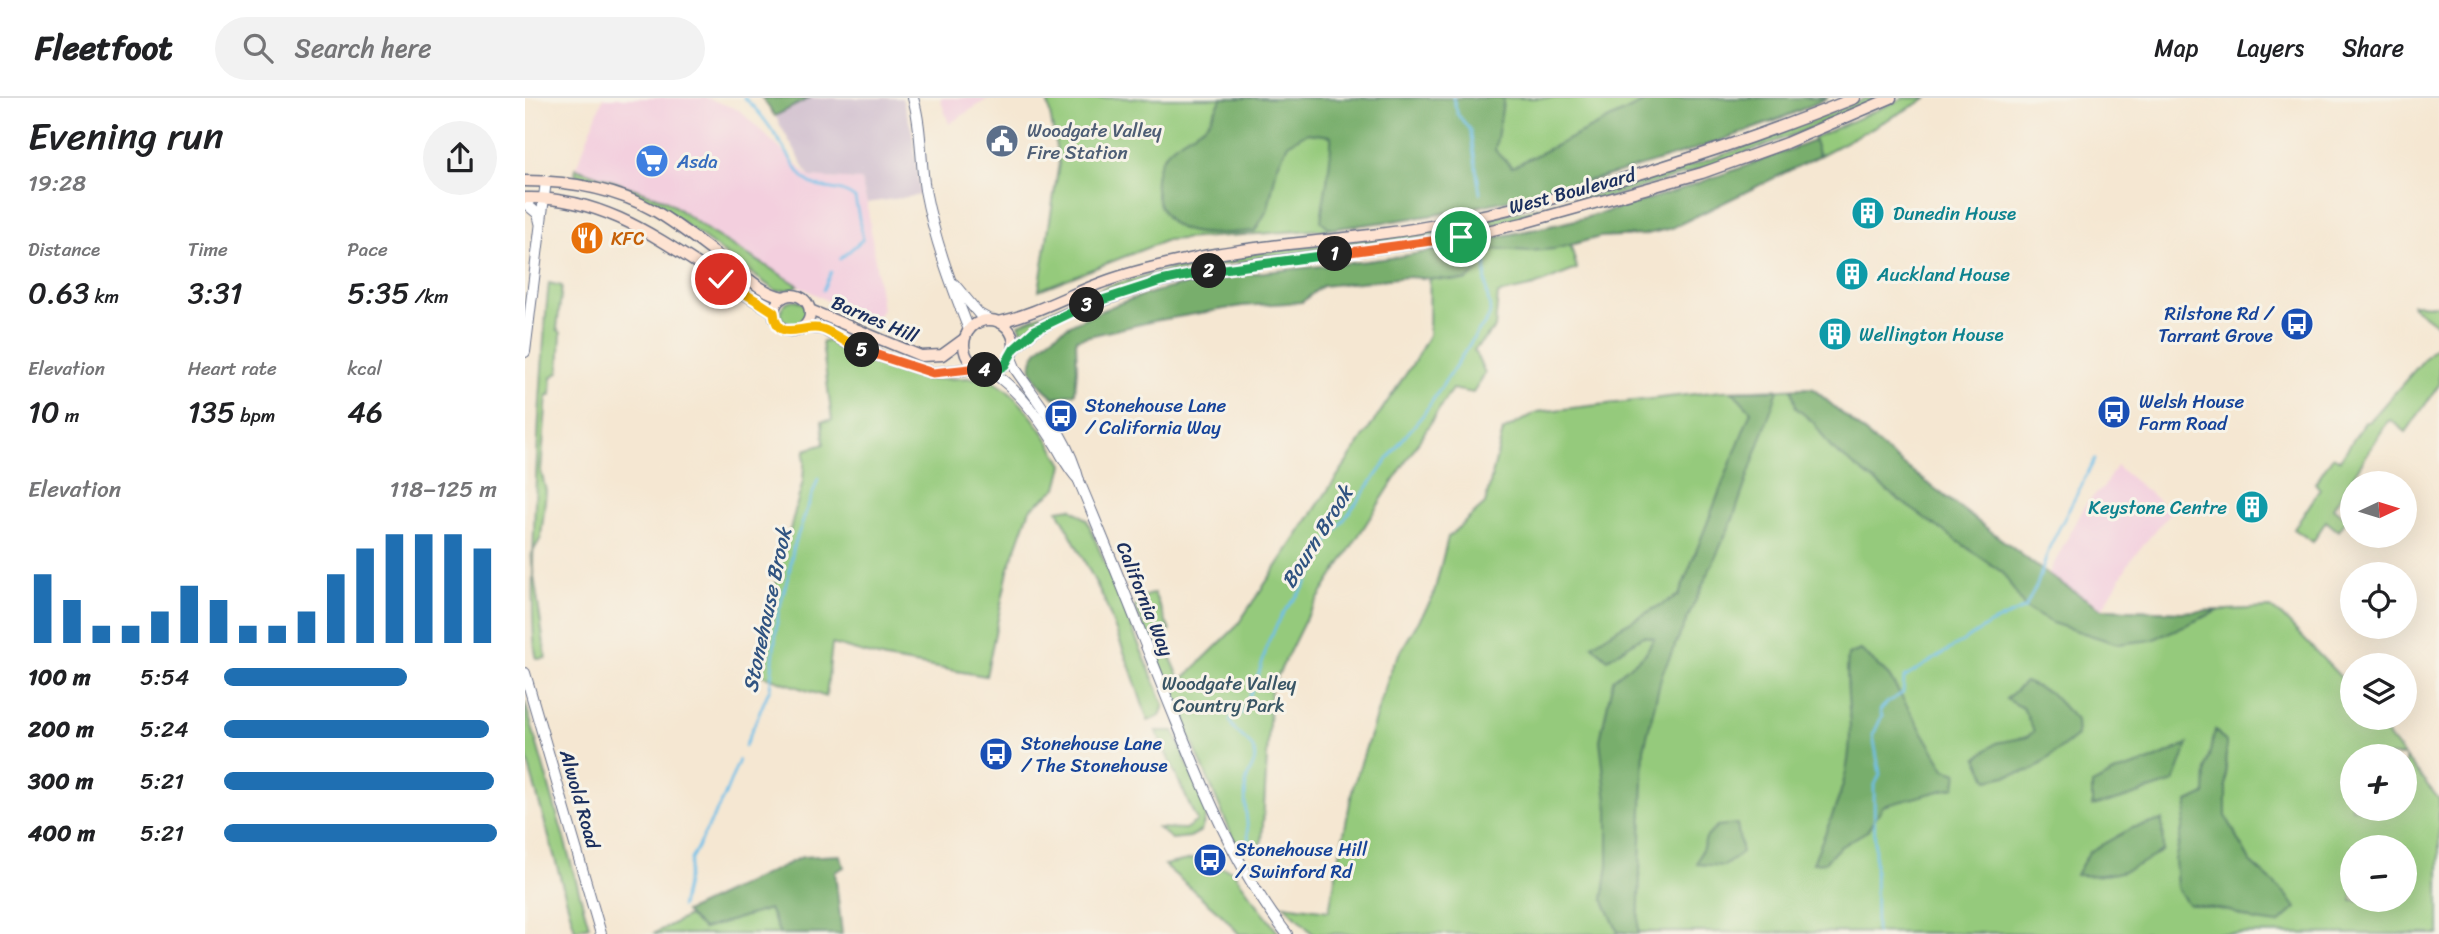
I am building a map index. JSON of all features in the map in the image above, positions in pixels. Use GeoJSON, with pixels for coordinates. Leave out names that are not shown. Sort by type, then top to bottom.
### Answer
{"type":"FeatureCollection","features":[{"type":"Feature","properties":{"kind":"main road","name":"West Boulevard"},"geometry":{"type":"LineString","coordinates":[[994,321],[1023,317],[1113,278],[1156,267],[1243,250],[1443,224],[1609,185],[1779,129],[1855,98]]}},
{"type":"Feature","properties":{"kind":"main road","name":"West Boulevard"},"geometry":{"type":"LineString","coordinates":[[1012,353],[1035,330],[1074,310],[1161,281],[1246,265],[1456,239],[1523,223],[1702,173],[1786,143],[1891,98]]}},
{"type":"Feature","properties":{"kind":"main road"},"geometry":{"type":"LineString","coordinates":[[525,181],[577,184],[611,193],[653,210],[736,268],[769,295],[800,296],[810,310],[805,327],[797,331],[786,331],[776,323],[774,312],[783,297]]}},
{"type":"Feature","properties":{"kind":"main road"},"geometry":{"type":"LineString","coordinates":[[525,200],[545,198],[573,201],[608,212],[657,237],[774,312]]}},
{"type":"Feature","properties":{"kind":"main road","name":"Barnes Hill"},"geometry":{"type":"LineString","coordinates":[[810,310],[921,356],[942,355],[967,335]]}},
{"type":"Feature","properties":{"kind":"main road"},"geometry":{"type":"LineString","coordinates":[[994,321],[1011,333],[1012,353],[1002,367],[984,369],[966,356],[967,335],[978,322],[994,321]]}},
{"type":"Feature","properties":{"kind":"main road","name":"Barnes Hill"},"geometry":{"type":"LineString","coordinates":[[805,327],[823,329],[858,349],[933,373],[984,369]]}},
{"type":"Feature","properties":{"kind":"street"},"geometry":{"type":"LineString","coordinates":[[913,98],[921,131],[925,185],[931,218],[967,335]]}},
{"type":"Feature","properties":{"kind":"street"},"geometry":{"type":"LineString","coordinates":[[525,352],[546,181]]}},
{"type":"Feature","properties":{"kind":"street"},"geometry":{"type":"LineString","coordinates":[[525,200],[538,214],[542,226]]}},
{"type":"Feature","properties":{"kind":"street"},"geometry":{"type":"LineString","coordinates":[[949,278],[979,314],[994,321]]}},
{"type":"Feature","properties":{"kind":"street","name":"California Way"},"geometry":{"type":"LineString","coordinates":[[1012,353],[1016,370],[1065,441],[1075,461],[1079,481],[1125,598],[1230,845],[1263,903],[1287,934]]}},
{"type":"Feature","properties":{"kind":"street","name":"California Way"},"geometry":{"type":"LineString","coordinates":[[984,369],[1002,379],[1022,398],[1055,443],[1067,468],[1079,481]]}},
{"type":"Feature","properties":{"kind":"street","name":"Alwold Road"},"geometry":{"type":"LineString","coordinates":[[525,673],[601,934]]}},
{"type":"Feature","properties":{"kind":"shaded area"},"geometry":{"type":"Polygon","coordinates":[[[603,98],[707,98],[739,110],[810,177],[861,180],[867,203],[882,310],[874,322],[864,320],[788,280],[697,224],[666,200],[576,168],[603,98]]]}},
{"type":"Feature","properties":{"kind":"shaded area"},"geometry":{"type":"Polygon","coordinates":[[[810,98],[902,98],[912,131],[920,195],[867,203],[861,180],[810,177],[775,116],[810,98]]]}},
{"type":"Feature","properties":{"kind":"shaded area"},"geometry":{"type":"Polygon","coordinates":[[[940,98],[989,98],[949,124],[940,98]]]}},
{"type":"Feature","properties":{"kind":"shaded area"},"geometry":{"type":"Polygon","coordinates":[[[2116,466],[2172,511],[2132,558],[2102,609],[2048,575],[2087,502],[2103,488],[2116,466]]]}},
{"type":"Feature","properties":{"kind":"green space"},"geometry":{"type":"Polygon","coordinates":[[[762,98],[810,98],[775,116],[762,98]]]}},
{"type":"Feature","properties":{"kind":"green space"},"geometry":{"type":"Polygon","coordinates":[[[1047,98],[1828,98],[1776,121],[1602,178],[1456,211],[1331,229],[1167,240],[1039,290],[1059,163],[1047,98]]]}},
{"type":"Feature","properties":{"kind":"green space"},"geometry":{"type":"Polygon","coordinates":[[[1222,98],[1504,98],[1495,150],[1512,167],[1652,98],[1828,98],[1738,134],[1599,178],[1457,211],[1331,229],[1321,221],[1331,136],[1307,133],[1288,144],[1277,167],[1268,209],[1255,231],[1220,234],[1193,232],[1175,225],[1161,208],[1157,197],[1157,173],[1170,148],[1205,125],[1222,98]]]}},
{"type":"Feature","properties":{"kind":"green space"},"geometry":{"type":"Polygon","coordinates":[[[1867,98],[1881,98],[1726,160],[1673,178],[1565,208],[1457,231],[1456,225],[1583,198],[1658,177],[1763,140],[1867,98]]]}},
{"type":"Feature","properties":{"kind":"green space"},"geometry":{"type":"Polygon","coordinates":[[[1904,98],[1928,98],[1819,156],[1813,138],[1904,98]]]}},
{"type":"Feature","properties":{"kind":"green space"},"geometry":{"type":"Polygon","coordinates":[[[1814,141],[1819,156],[1672,228],[1643,235],[1600,237],[1555,249],[1496,249],[1483,253],[1478,259],[1478,271],[1465,281],[1407,277],[1322,286],[1302,302],[1242,306],[1154,321],[1076,339],[1075,393],[1055,398],[1034,376],[1032,361],[1042,345],[1070,325],[1139,297],[1213,279],[1403,256],[1563,223],[1659,196],[1814,141]]]}},
{"type":"Feature","properties":{"kind":"green space"},"geometry":{"type":"Polygon","coordinates":[[[576,168],[666,200],[710,232],[798,285],[793,289],[776,291],[665,210],[575,174],[576,168]]]}},
{"type":"Feature","properties":{"kind":"green space","name":"Woodgate Valley Country Park"},"geometry":{"type":"Polygon","coordinates":[[[1565,223],[1577,269],[1534,286],[1498,294],[1495,328],[1474,350],[1485,374],[1473,393],[1452,389],[1306,618],[1271,689],[1262,841],[1256,848],[1250,848],[1243,841],[1236,845],[1135,607],[1140,598],[1154,593],[1170,631],[1163,633],[1165,645],[1181,681],[1236,627],[1414,362],[1429,335],[1430,250],[1565,223]]]}},
{"type":"Feature","properties":{"kind":"green space"},"geometry":{"type":"Polygon","coordinates":[[[1440,229],[1441,234],[1168,275],[1085,302],[1022,331],[1019,324],[1108,286],[1205,260],[1440,229]]]}},
{"type":"Feature","properties":{"kind":"green space"},"geometry":{"type":"Polygon","coordinates":[[[549,283],[562,286],[557,329],[561,333],[559,372],[552,377],[551,395],[547,395],[541,471],[546,491],[541,538],[534,551],[542,361],[549,283]]]}},
{"type":"Feature","properties":{"kind":"green space"},"geometry":{"type":"Polygon","coordinates":[[[794,300],[803,304],[807,313],[803,322],[794,326],[785,322],[781,313],[785,304],[794,300]]]}},
{"type":"Feature","properties":{"kind":"green space"},"geometry":{"type":"Polygon","coordinates":[[[2412,304],[2439,305],[2439,322],[2436,324],[2412,304]]]}},
{"type":"Feature","properties":{"kind":"green space"},"geometry":{"type":"Polygon","coordinates":[[[830,340],[900,372],[932,379],[977,378],[996,383],[1008,391],[1030,414],[1063,465],[1057,488],[1030,509],[1008,571],[986,676],[885,659],[832,644],[826,697],[762,675],[761,638],[803,481],[805,450],[824,444],[822,421],[832,420],[822,342],[830,340]]]}},
{"type":"Feature","properties":{"kind":"green space"},"geometry":{"type":"Polygon","coordinates":[[[2435,347],[2439,351],[2439,385],[2406,432],[2391,420],[2388,421],[2356,471],[2340,471],[2340,497],[2333,508],[2340,514],[2340,528],[2338,531],[2326,521],[2313,542],[2294,529],[2320,489],[2315,483],[2333,456],[2340,460],[2365,422],[2369,422],[2435,347]]]}},
{"type":"Feature","properties":{"kind":"green space"},"geometry":{"type":"Polygon","coordinates":[[[1812,388],[1892,456],[2048,575],[2102,609],[2181,612],[2271,608],[2340,676],[2340,730],[2383,730],[2395,744],[2340,744],[2340,821],[2417,821],[2417,772],[2439,799],[2439,934],[1313,934],[1284,905],[1329,911],[1353,787],[1393,664],[1433,597],[1448,537],[1485,504],[1503,431],[1537,412],[1721,391],[1812,388]]]}},
{"type":"Feature","properties":{"kind":"green space"},"geometry":{"type":"Polygon","coordinates":[[[1812,388],[1892,456],[2048,575],[2102,609],[2181,612],[2220,610],[2152,640],[2118,644],[2052,623],[2025,608],[2003,573],[1831,448],[1813,422],[1796,408],[1792,389],[1812,388]]]}},
{"type":"Feature","properties":{"kind":"green space"},"geometry":{"type":"Polygon","coordinates":[[[1778,390],[1733,519],[1662,674],[1644,749],[1638,934],[1618,932],[1603,899],[1608,865],[1608,811],[1600,740],[1613,679],[1645,654],[1654,638],[1643,636],[1608,659],[1592,645],[1679,595],[1751,411],[1732,391],[1778,390]]]}},
{"type":"Feature","properties":{"kind":"green space"},"geometry":{"type":"Polygon","coordinates":[[[1071,508],[1087,520],[1164,705],[1160,716],[1148,721],[1103,597],[1058,510],[1071,508]]]}},
{"type":"Feature","properties":{"kind":"green space"},"geometry":{"type":"Polygon","coordinates":[[[533,570],[546,658],[537,659],[534,636],[533,570]]]}},
{"type":"Feature","properties":{"kind":"green space"},"geometry":{"type":"Polygon","coordinates":[[[1861,650],[1889,676],[1945,769],[1957,773],[1955,787],[1883,806],[1867,831],[1840,847],[1825,862],[1813,863],[1844,780],[1850,739],[1848,655],[1861,650]]]}},
{"type":"Feature","properties":{"kind":"green space"},"geometry":{"type":"Polygon","coordinates":[[[2025,682],[2051,693],[2076,720],[2077,736],[2033,770],[1988,780],[1977,758],[1996,743],[2027,737],[2034,731],[2023,708],[2006,699],[2025,682]]]}},
{"type":"Feature","properties":{"kind":"green space"},"geometry":{"type":"Polygon","coordinates":[[[525,702],[589,926],[575,930],[525,752],[525,702]]]}},
{"type":"Feature","properties":{"kind":"green space"},"geometry":{"type":"Polygon","coordinates":[[[2215,730],[2226,742],[2226,816],[2251,863],[2286,894],[2296,908],[2278,924],[2255,921],[2230,911],[2188,904],[2177,888],[2175,860],[2188,802],[2205,794],[2206,769],[2215,730]]]}},
{"type":"Feature","properties":{"kind":"green space"},"geometry":{"type":"Polygon","coordinates":[[[1156,731],[1174,731],[1207,812],[1201,831],[1190,837],[1172,839],[1158,828],[1185,829],[1197,821],[1156,731]]]}},
{"type":"Feature","properties":{"kind":"green space"},"geometry":{"type":"Polygon","coordinates":[[[2188,744],[2174,782],[2092,806],[2092,784],[2188,744]]]}},
{"type":"Feature","properties":{"kind":"green space"},"geometry":{"type":"Polygon","coordinates":[[[2162,820],[2163,850],[2122,872],[2076,875],[2089,852],[2132,828],[2162,820]]]}},
{"type":"Feature","properties":{"kind":"green space"},"geometry":{"type":"Polygon","coordinates":[[[1737,824],[1742,853],[1724,866],[1697,864],[1706,838],[1717,826],[1737,824]]]}},
{"type":"Feature","properties":{"kind":"green space"},"geometry":{"type":"Polygon","coordinates":[[[840,855],[844,867],[835,872],[842,934],[780,934],[769,909],[703,929],[685,912],[802,857],[840,855]]]}},
{"type":"Feature","properties":{"kind":"green space"},"geometry":{"type":"Polygon","coordinates":[[[1192,859],[1232,870],[1279,934],[1239,934],[1224,917],[1164,865],[1192,859]]]}},
{"type":"Feature","properties":{"kind":"green space"},"geometry":{"type":"Polygon","coordinates":[[[769,909],[780,934],[653,934],[688,916],[703,929],[769,909]]]}},
{"type":"Feature","properties":{"kind":"waterway","name":"Stonehouse Brook"},"geometry":{"type":"LineString","coordinates":[[744,98],[767,124],[803,177],[811,184],[843,191],[855,198],[863,239],[840,259]]}},
{"type":"Feature","properties":{"kind":"waterway","name":"Bourn Brook"},"geometry":{"type":"LineString","coordinates":[[1453,98],[1458,115],[1470,129],[1480,193]]}},
{"type":"Feature","properties":{"kind":"waterway","name":"Bourn Brook"},"geometry":{"type":"LineString","coordinates":[[1249,845],[1245,790],[1255,755],[1252,747],[1230,721],[1233,714],[1242,713],[1269,640],[1283,613],[1316,568],[1327,543],[1423,415],[1488,319],[1490,310],[1486,286],[1486,257]]}},
{"type":"Feature","properties":{"kind":"waterway","name":"Stonehouse Brook"},"geometry":{"type":"LineString","coordinates":[[823,290],[831,272]]}},
{"type":"Feature","properties":{"kind":"waterway"},"geometry":{"type":"LineString","coordinates":[[1876,934],[1874,787],[1880,774],[1873,735],[1882,716],[1880,710],[1903,693],[1904,678],[1990,624],[2025,608],[2037,585],[2050,546],[2095,459]]}},
{"type":"Feature","properties":{"kind":"waterway","name":"Stonehouse Brook"},"geometry":{"type":"LineString","coordinates":[[745,746],[770,688],[778,614],[793,548],[818,479]]}},
{"type":"Feature","properties":{"kind":"waterway","name":"Stonehouse Brook"},"geometry":{"type":"LineString","coordinates":[[681,907],[691,859],[724,797],[739,760]]}},
{"type":"Feature","properties":{"kind":"place","name":"Woodgate Valley Fire Station"},"geometry":{"type":"Point","coordinates":[1002,141]}},
{"type":"Feature","properties":{"kind":"place","name":"Asda"},"geometry":{"type":"Point","coordinates":[652,161]}},
{"type":"Feature","properties":{"kind":"place","name":"Dunedin House"},"geometry":{"type":"Point","coordinates":[1868,213]}},
{"type":"Feature","properties":{"kind":"place","name":"KFC"},"geometry":{"type":"Point","coordinates":[587,238]}},
{"type":"Feature","properties":{"kind":"place","name":"Auckland House"},"geometry":{"type":"Point","coordinates":[1852,274]}},
{"type":"Feature","properties":{"kind":"place","name":"Rilstone Rd / Tarrant Grove"},"geometry":{"type":"Point","coordinates":[2297,324]}},
{"type":"Feature","properties":{"kind":"place","name":"Wellington House"},"geometry":{"type":"Point","coordinates":[1835,334]}},
{"type":"Feature","properties":{"kind":"place","name":"Welsh House Farm Road"},"geometry":{"type":"Point","coordinates":[2114,412]}},
{"type":"Feature","properties":{"kind":"place","name":"Stonehouse Lane / California Way"},"geometry":{"type":"Point","coordinates":[1061,416]}},
{"type":"Feature","properties":{"kind":"place","name":"Keystone Centre"},"geometry":{"type":"Point","coordinates":[2252,507]}},
{"type":"Feature","properties":{"kind":"place","name":"Stonehouse Lane / The Stonehouse"},"geometry":{"type":"Point","coordinates":[996,754]}},
{"type":"Feature","properties":{"kind":"place","name":"Stonehouse Hill / Swinford Rd"},"geometry":{"type":"Point","coordinates":[1210,860]}},
{"type":"Feature","properties":{"kind":"route"},"geometry":{"type":"LineString","coordinates":[[721,279],[774,312],[776,323],[786,331],[797,331],[805,327],[823,329],[839,340],[880,357],[933,373],[945,373],[979,368],[998,369],[1011,358],[1014,349],[1023,339],[1045,324],[1121,292],[1161,281],[1246,265],[1461,237]]}}]}
